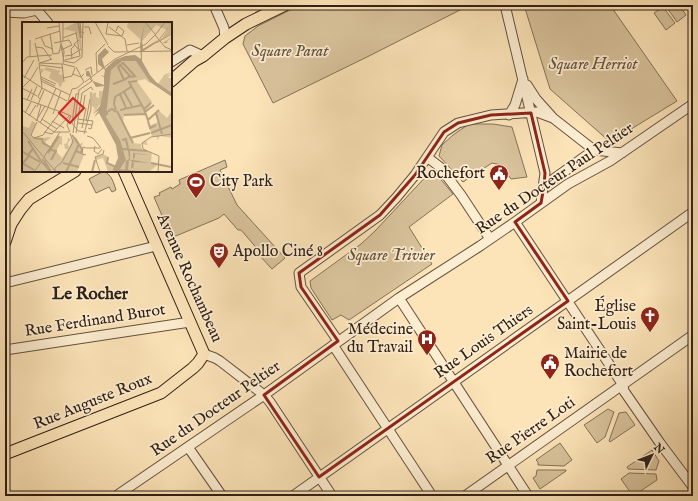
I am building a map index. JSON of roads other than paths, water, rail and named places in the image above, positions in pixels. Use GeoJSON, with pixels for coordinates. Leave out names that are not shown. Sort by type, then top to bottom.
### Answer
{"type":"FeatureCollection","features":[{"type":"Feature","properties":{"kind":"main road"},"geometry":{"type":"LineString","coordinates":[[172,81],[194,61],[246,24],[285,5]]}},
{"type":"Feature","properties":{"kind":"main road"},"geometry":{"type":"LineString","coordinates":[[172,88],[198,64],[203,56]]}},
{"type":"Feature","properties":{"kind":"main road"},"geometry":{"type":"LineString","coordinates":[[5,242],[11,224],[29,199],[73,172]]}},
{"type":"Feature","properties":{"kind":"main road","name":"Avenue Rochambeau"},"geometry":{"type":"LineString","coordinates":[[124,172],[204,354]]}},
{"type":"Feature","properties":{"kind":"main road","name":"Rue Auguste Roux"},"geometry":{"type":"LineString","coordinates":[[5,454],[161,393],[193,368],[204,354]]}},
{"type":"Feature","properties":{"kind":"street"},"geometry":{"type":"LineString","coordinates":[[214,5],[224,28],[226,38]]}},
{"type":"Feature","properties":{"kind":"street"},"geometry":{"type":"LineString","coordinates":[[505,5],[532,113],[545,173],[541,203]]}},
{"type":"Feature","properties":{"kind":"street"},"geometry":{"type":"LineString","coordinates":[[5,12],[24,13],[36,7],[47,22]]}},
{"type":"Feature","properties":{"kind":"street"},"geometry":{"type":"LineString","coordinates":[[172,61],[190,50],[203,56]]}},
{"type":"Feature","properties":{"kind":"street"},"geometry":{"type":"LineString","coordinates":[[509,115],[515,105],[523,79]]}},
{"type":"Feature","properties":{"kind":"street"},"geometry":{"type":"LineString","coordinates":[[523,79],[536,99],[553,118],[594,150],[622,153]]}},
{"type":"Feature","properties":{"kind":"street","name":"Rue du Docteur Paul Peltier"},"geometry":{"type":"LineString","coordinates":[[335,343],[399,298],[515,222],[568,184],[610,161],[691,109]]}},
{"type":"Feature","properties":{"kind":"street"},"geometry":{"type":"LineString","coordinates":[[432,496],[388,429],[301,287],[299,273],[380,215],[415,175],[444,132],[458,123],[491,115],[537,112],[553,118]]}},
{"type":"Feature","properties":{"kind":"street"},"geometry":{"type":"LineString","coordinates":[[545,173],[568,184],[584,168],[594,150]]}},
{"type":"Feature","properties":{"kind":"street"},"geometry":{"type":"LineString","coordinates":[[544,186],[594,150]]}},
{"type":"Feature","properties":{"kind":"street"},"geometry":{"type":"LineString","coordinates":[[427,157],[440,166],[490,239]]}},
{"type":"Feature","properties":{"kind":"street","name":"Rue Louis Thiers"},"geometry":{"type":"LineString","coordinates":[[293,496],[693,212]]}},
{"type":"Feature","properties":{"kind":"street"},"geometry":{"type":"LineString","coordinates":[[515,222],[624,385],[624,391],[669,455],[690,475],[693,487]]}},
{"type":"Feature","properties":{"kind":"street"},"geometry":{"type":"LineString","coordinates":[[5,283],[156,246]]}},
{"type":"Feature","properties":{"kind":"street"},"geometry":{"type":"LineString","coordinates":[[399,298],[528,496]]}},
{"type":"Feature","properties":{"kind":"street","name":"Rue Ferdinand Burot"},"geometry":{"type":"LineString","coordinates":[[5,350],[190,322]]}},
{"type":"Feature","properties":{"kind":"street","name":"Rue Pierre Loti"},"geometry":{"type":"LineString","coordinates":[[464,496],[624,385],[693,335]]}},
{"type":"Feature","properties":{"kind":"street","name":"Rue du Docteur Peltier"},"geometry":{"type":"LineString","coordinates":[[116,496],[264,395],[335,343]]}},
{"type":"Feature","properties":{"kind":"street","name":"Avenue Rochambeau"},"geometry":{"type":"LineString","coordinates":[[204,354],[220,361],[264,395],[332,496]]}},
{"type":"Feature","properties":{"kind":"street"},"geometry":{"type":"LineString","coordinates":[[188,447],[222,496]]}},
{"type":"Feature","properties":{"kind":"place","name":"Rochefort"},"geometry":{"type":"Point","coordinates":[499,191]}},
{"type":"Feature","properties":{"kind":"place","name":"City Park"},"geometry":{"type":"Point","coordinates":[196,199]}},
{"type":"Feature","properties":{"kind":"place","name":"Apollo Ciné 8"},"geometry":{"type":"Point","coordinates":[219,269]}},
{"type":"Feature","properties":{"kind":"place","name":"Église Saint-Louis"},"geometry":{"type":"Point","coordinates":[650,333]}},
{"type":"Feature","properties":{"kind":"place","name":"Médecine du Travail"},"geometry":{"type":"Point","coordinates":[427,356]}},
{"type":"Feature","properties":{"kind":"place","name":"Mairie de Rochefort"},"geometry":{"type":"Point","coordinates":[550,380]}},
{"type":"Feature","properties":{"kind":"district","name":"Le Rocher"},"geometry":{"type":"Point","coordinates":[90,294]}},
{"type":"Feature","properties":{"kind":"park label","name":"Square Parat"},"geometry":{"type":"Point","coordinates":[290,52]}},
{"type":"Feature","properties":{"kind":"park label","name":"Square Herriot"},"geometry":{"type":"Point","coordinates":[593,65]}},
{"type":"Feature","properties":{"kind":"park label","name":"Square Trivier"},"geometry":{"type":"Point","coordinates":[391,256]}}]}
